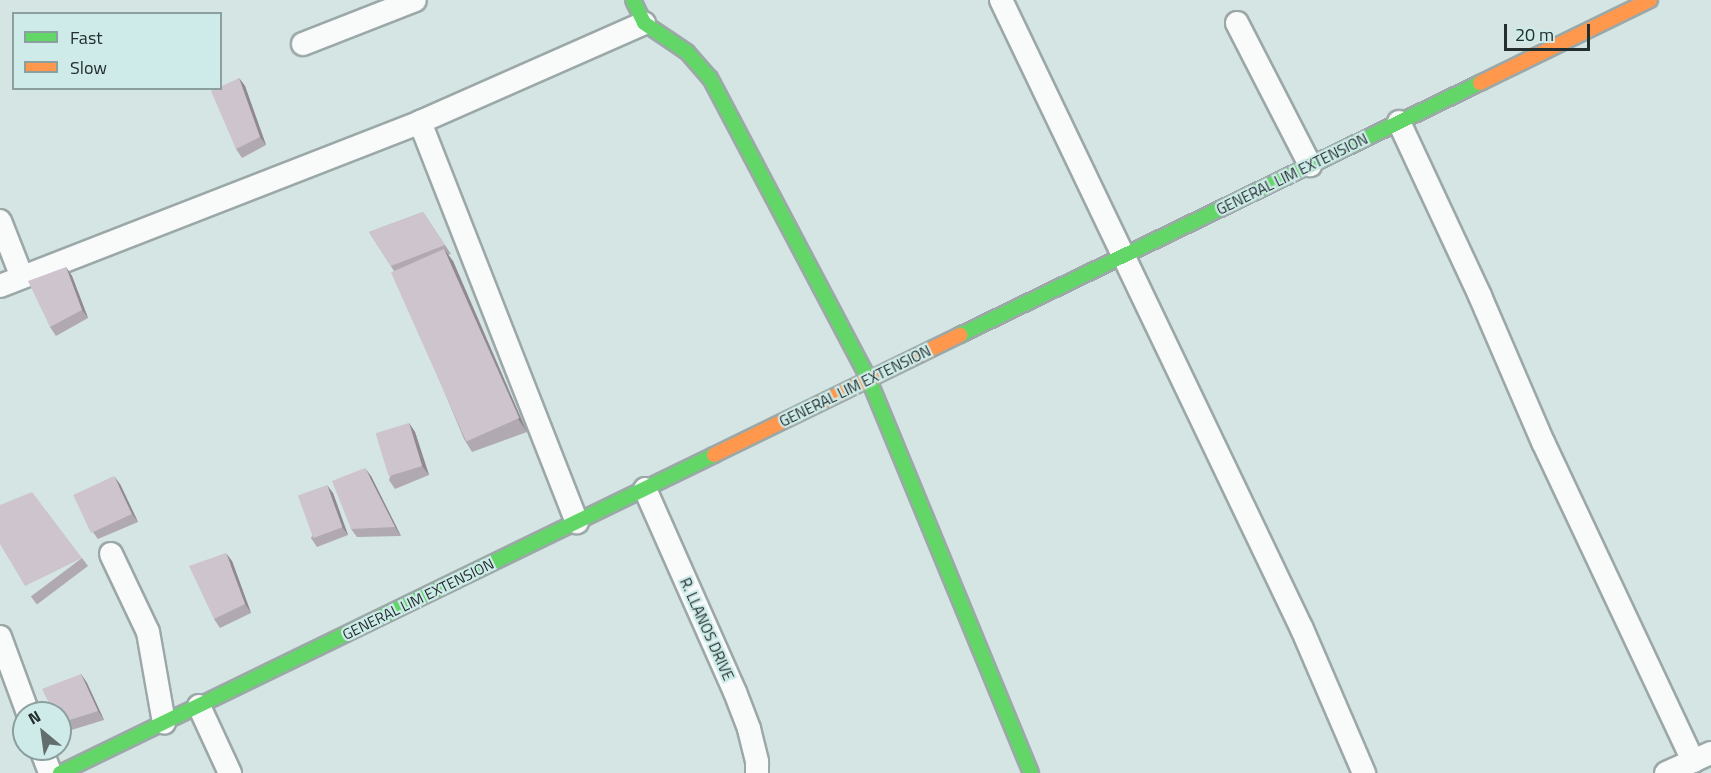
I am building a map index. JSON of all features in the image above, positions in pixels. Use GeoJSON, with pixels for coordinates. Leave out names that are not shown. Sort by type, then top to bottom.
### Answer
{"type":"FeatureCollection","features":[{"type":"Feature","properties":{"kind":"street"},"geometry":{"type":"LineString","coordinates":[[303,44],[415,0]]}},
{"type":"Feature","properties":{"kind":"street"},"geometry":{"type":"LineString","coordinates":[[633,0],[644,23],[687,52],[710,78],[869,380],[1031,773]]}},
{"type":"Feature","properties":{"kind":"street"},"geometry":{"type":"LineString","coordinates":[[1001,0],[1302,629],[1364,773]]}},
{"type":"Feature","properties":{"kind":"street","name":"GENERAL LIM EXTENSION"},"geometry":{"type":"LineString","coordinates":[[60,773],[1650,0]]}},
{"type":"Feature","properties":{"kind":"street"},"geometry":{"type":"LineString","coordinates":[[0,286],[420,122],[644,23]]}},
{"type":"Feature","properties":{"kind":"street"},"geometry":{"type":"LineString","coordinates":[[1238,23],[1310,165]]}},
{"type":"Feature","properties":{"kind":"street"},"geometry":{"type":"LineString","coordinates":[[420,122],[577,522]]}},
{"type":"Feature","properties":{"kind":"street"},"geometry":{"type":"LineString","coordinates":[[1400,122],[1544,442],[1702,757],[1666,773]]}},
{"type":"Feature","properties":{"kind":"street"},"geometry":{"type":"LineString","coordinates":[[0,221],[22,277]]}},
{"type":"Feature","properties":{"kind":"street","name":"R. LLANOS DRIVE"},"geometry":{"type":"LineString","coordinates":[[645,489],[735,692],[749,729],[757,762],[756,773]]}},
{"type":"Feature","properties":{"kind":"street"},"geometry":{"type":"LineString","coordinates":[[111,554],[148,632],[164,723]]}},
{"type":"Feature","properties":{"kind":"street"},"geometry":{"type":"LineString","coordinates":[[0,637],[24,701]]}},
{"type":"Feature","properties":{"kind":"street"},"geometry":{"type":"LineString","coordinates":[[199,706],[230,773]]}},
{"type":"Feature","properties":{"kind":"building"},"geometry":{"type":"Polygon","coordinates":[[[239,78],[260,137],[236,149],[211,91],[222,90],[222,86],[239,78]]]}},
{"type":"Feature","properties":{"kind":"building"},"geometry":{"type":"Polygon","coordinates":[[[423,212],[445,245],[391,266],[369,232],[423,212]]]}},
{"type":"Feature","properties":{"kind":"building"},"geometry":{"type":"Polygon","coordinates":[[[444,249],[519,418],[466,442],[391,273],[444,249]]]}},
{"type":"Feature","properties":{"kind":"building"},"geometry":{"type":"Polygon","coordinates":[[[66,267],[82,310],[50,327],[28,281],[66,267]]]}},
{"type":"Feature","properties":{"kind":"building"},"geometry":{"type":"Polygon","coordinates":[[[409,423],[422,466],[389,476],[376,433],[409,423]]]}},
{"type":"Feature","properties":{"kind":"building"},"geometry":{"type":"Polygon","coordinates":[[[365,468],[395,527],[351,529],[332,481],[365,468]]]}},
{"type":"Feature","properties":{"kind":"building"},"geometry":{"type":"Polygon","coordinates":[[[114,476],[132,514],[91,533],[73,495],[114,476]]]}},
{"type":"Feature","properties":{"kind":"building"},"geometry":{"type":"Polygon","coordinates":[[[327,485],[342,527],[313,538],[298,496],[327,485]]]}},
{"type":"Feature","properties":{"kind":"building"},"geometry":{"type":"Polygon","coordinates":[[[32,492],[82,558],[25,586],[0,544],[0,505],[32,492]]]}},
{"type":"Feature","properties":{"kind":"building"},"geometry":{"type":"Polygon","coordinates":[[[226,553],[245,604],[214,619],[189,566],[226,553]]]}},
{"type":"Feature","properties":{"kind":"building"},"geometry":{"type":"Polygon","coordinates":[[[81,674],[98,711],[72,719],[72,701],[48,701],[42,689],[81,674]]]}},
{"type":"Feature","properties":{"kind":"traffic: fast"},"geometry":{"type":"LineString","coordinates":[[633,0],[644,23],[687,52],[710,78],[869,380],[1031,773]]}},
{"type":"Feature","properties":{"kind":"traffic: fast"},"geometry":{"type":"LineString","coordinates":[[960,335],[1480,83]]}},
{"type":"Feature","properties":{"kind":"traffic: fast"},"geometry":{"type":"LineString","coordinates":[[60,773],[714,455]]}},
{"type":"Feature","properties":{"kind":"traffic: slow"},"geometry":{"type":"LineString","coordinates":[[1480,83],[1650,0]]}},
{"type":"Feature","properties":{"kind":"traffic: slow"},"geometry":{"type":"LineString","coordinates":[[714,455],[960,335]]}}]}
